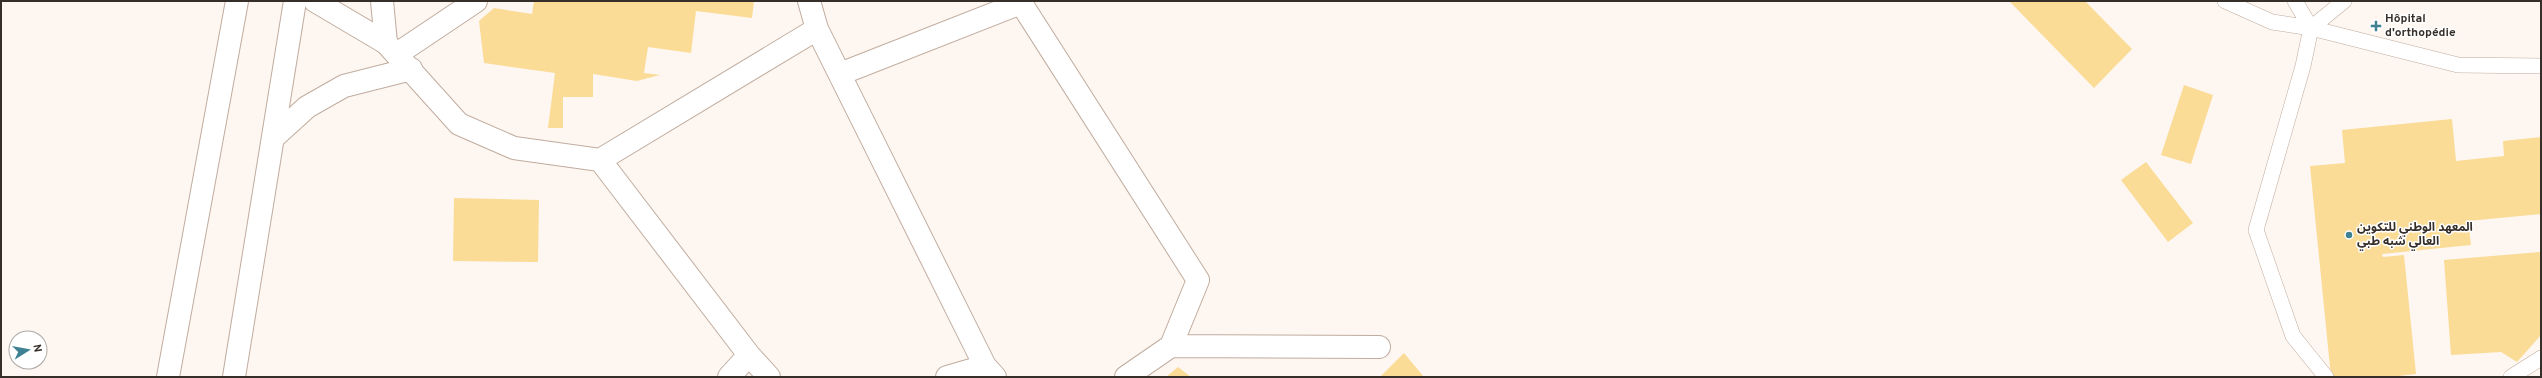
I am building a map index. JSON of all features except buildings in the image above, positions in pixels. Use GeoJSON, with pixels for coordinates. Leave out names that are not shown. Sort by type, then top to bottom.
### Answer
{"type":"FeatureCollection","features":[{"type":"Feature","properties":{"kind":"street"},"geometry":{"type":"LineString","coordinates":[[168,377],[237,1]]}},
{"type":"Feature","properties":{"kind":"street"},"geometry":{"type":"LineString","coordinates":[[234,377],[295,1]]}},
{"type":"Feature","properties":{"kind":"street"},"geometry":{"type":"LineString","coordinates":[[315,1],[398,55],[459,124],[514,148],[600,160],[817,29]]}},
{"type":"Feature","properties":{"kind":"street"},"geometry":{"type":"LineString","coordinates":[[382,1],[398,55]]}},
{"type":"Feature","properties":{"kind":"street"},"geometry":{"type":"LineString","coordinates":[[274,137],[306,107],[398,55],[476,1]]}},
{"type":"Feature","properties":{"kind":"street"},"geometry":{"type":"LineString","coordinates":[[809,1],[817,29],[990,372],[947,377]]}},
{"type":"Feature","properties":{"kind":"street"},"geometry":{"type":"LineString","coordinates":[[840,74],[1021,3],[1198,280],[1171,346],[1126,377]]}},
{"type":"Feature","properties":{"kind":"street"},"geometry":{"type":"LineString","coordinates":[[600,160],[749,355],[769,377]]}},
{"type":"Feature","properties":{"kind":"street"},"geometry":{"type":"LineString","coordinates":[[1171,346],[1379,347]]}},
{"type":"Feature","properties":{"kind":"street"},"geometry":{"type":"LineString","coordinates":[[729,377],[749,355]]}},
{"type":"Feature","properties":{"kind":"lane"},"geometry":{"type":"LineString","coordinates":[[2225,1],[2272,22],[2311,28],[2458,65],[2541,66]]}},
{"type":"Feature","properties":{"kind":"lane"},"geometry":{"type":"LineString","coordinates":[[2295,1],[2311,28]]}},
{"type":"Feature","properties":{"kind":"lane"},"geometry":{"type":"LineString","coordinates":[[2326,377],[2293,336],[2256,230],[2303,66],[2311,28],[2344,1]]}},
{"type":"Feature","properties":{"kind":"lane"},"geometry":{"type":"LineString","coordinates":[[2511,377],[2541,358]]}},
{"type":"Feature","properties":{"kind":"place","name":"Hôpital d'orthopédie"},"geometry":{"type":"Point","coordinates":[2376,26]}},
{"type":"Feature","properties":{"kind":"place","name":"المعهد الوطني للتكوين العالي شبه طبي"},"geometry":{"type":"Point","coordinates":[2349,235]}}]}
